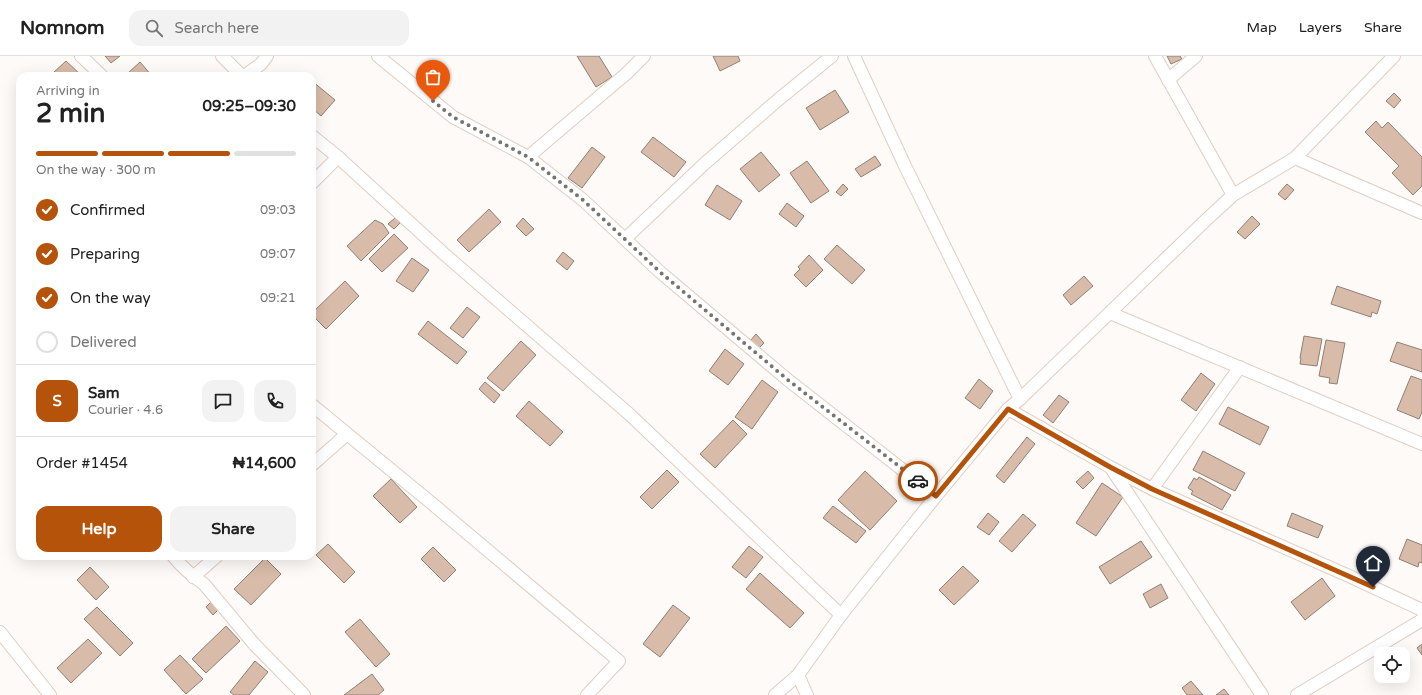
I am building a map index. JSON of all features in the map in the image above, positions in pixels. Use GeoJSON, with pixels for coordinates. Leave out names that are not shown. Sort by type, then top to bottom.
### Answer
{"type":"FeatureCollection","features":[{"type":"Feature","properties":{"kind":"street"},"geometry":{"type":"LineString","coordinates":[[81,56],[98,72]]}},
{"type":"Feature","properties":{"kind":"street"},"geometry":{"type":"LineString","coordinates":[[222,56],[239,72]]}},
{"type":"Feature","properties":{"kind":"street"},"geometry":{"type":"LineString","coordinates":[[249,72],[262,64],[267,56]]}},
{"type":"Feature","properties":{"kind":"street"},"geometry":{"type":"LineString","coordinates":[[378,56],[453,117],[528,157],[583,200],[660,272],[788,380],[936,496]]}},
{"type":"Feature","properties":{"kind":"street"},"geometry":{"type":"LineString","coordinates":[[528,157],[627,73],[644,56]]}},
{"type":"Feature","properties":{"kind":"street"},"geometry":{"type":"LineString","coordinates":[[625,239],[703,165],[779,99],[832,56]]}},
{"type":"Feature","properties":{"kind":"street"},"geometry":{"type":"LineString","coordinates":[[854,56],[905,166],[1020,399]]}},
{"type":"Feature","properties":{"kind":"street"},"geometry":{"type":"LineString","coordinates":[[1155,56],[1233,195]]}},
{"type":"Feature","properties":{"kind":"street"},"geometry":{"type":"LineString","coordinates":[[1168,80],[1196,56]]}},
{"type":"Feature","properties":{"kind":"street"},"geometry":{"type":"LineString","coordinates":[[775,695],[798,675],[842,614],[936,496],[1008,409],[1233,195],[1295,158],[1394,56]]}},
{"type":"Feature","properties":{"kind":"street"},"geometry":{"type":"LineString","coordinates":[[316,139],[443,253],[628,413],[842,614]]}},
{"type":"Feature","properties":{"kind":"street"},"geometry":{"type":"LineString","coordinates":[[316,179],[338,158]]}},
{"type":"Feature","properties":{"kind":"street"},"geometry":{"type":"LineString","coordinates":[[1295,158],[1422,213]]}},
{"type":"Feature","properties":{"kind":"street"},"geometry":{"type":"LineString","coordinates":[[1110,313],[1422,444]]}},
{"type":"Feature","properties":{"kind":"street"},"geometry":{"type":"LineString","coordinates":[[1152,489],[1240,367]]}},
{"type":"Feature","properties":{"kind":"street"},"geometry":{"type":"LineString","coordinates":[[316,408],[435,506],[618,661],[587,695]]}},
{"type":"Feature","properties":{"kind":"street"},"geometry":{"type":"LineString","coordinates":[[1008,409],[1152,489],[1422,610]]}},
{"type":"Feature","properties":{"kind":"street"},"geometry":{"type":"LineString","coordinates":[[316,461],[347,434]]}},
{"type":"Feature","properties":{"kind":"street"},"geometry":{"type":"LineString","coordinates":[[1110,467],[1262,695]]}},
{"type":"Feature","properties":{"kind":"street"},"geometry":{"type":"LineString","coordinates":[[176,560],[193,577],[204,584],[254,644],[304,695]]}},
{"type":"Feature","properties":{"kind":"street"},"geometry":{"type":"LineString","coordinates":[[193,577],[212,560]]}},
{"type":"Feature","properties":{"kind":"street"},"geometry":{"type":"LineString","coordinates":[[1297,695],[1422,620]]}},
{"type":"Feature","properties":{"kind":"street"},"geometry":{"type":"LineString","coordinates":[[0,632],[50,695]]}},
{"type":"Feature","properties":{"kind":"street"},"geometry":{"type":"LineString","coordinates":[[798,675],[807,695]]}},
{"type":"Feature","properties":{"kind":"building"},"geometry":{"type":"Polygon","coordinates":[[[105,56],[120,56],[111,63],[105,56]]]}},
{"type":"Feature","properties":{"kind":"building"},"geometry":{"type":"Polygon","coordinates":[[[577,56],[599,56],[612,77],[596,87],[577,56]]]}},
{"type":"Feature","properties":{"kind":"building"},"geometry":{"type":"Polygon","coordinates":[[[713,56],[738,56],[740,61],[720,71],[713,56]]]}},
{"type":"Feature","properties":{"kind":"building"},"geometry":{"type":"Polygon","coordinates":[[[1167,56],[1180,56],[1182,59],[1171,64],[1167,56]]]}},
{"type":"Feature","properties":{"kind":"building"},"geometry":{"type":"Polygon","coordinates":[[[66,61],[78,72],[54,72],[66,61]]]}},
{"type":"Feature","properties":{"kind":"building"},"geometry":{"type":"Polygon","coordinates":[[[140,62],[149,72],[129,72],[140,62]]]}},
{"type":"Feature","properties":{"kind":"building"},"geometry":{"type":"Polygon","coordinates":[[[316,84],[335,100],[321,116],[316,112],[316,84]]]}},
{"type":"Feature","properties":{"kind":"building"},"geometry":{"type":"Polygon","coordinates":[[[835,90],[849,112],[820,130],[806,108],[835,90]]]}},
{"type":"Feature","properties":{"kind":"building"},"geometry":{"type":"Polygon","coordinates":[[[1394,93],[1401,100],[1394,108],[1386,101],[1394,93]]]}},
{"type":"Feature","properties":{"kind":"building"},"geometry":{"type":"Polygon","coordinates":[[[1376,121],[1382,128],[1388,122],[1422,157],[1422,186],[1413,195],[1392,173],[1399,166],[1365,132],[1376,121]]]}},
{"type":"Feature","properties":{"kind":"building"},"geometry":{"type":"Polygon","coordinates":[[[653,137],[686,162],[674,177],[641,152],[653,137]]]}},
{"type":"Feature","properties":{"kind":"building"},"geometry":{"type":"Polygon","coordinates":[[[592,147],[605,157],[582,188],[568,178],[592,147]]]}},
{"type":"Feature","properties":{"kind":"building"},"geometry":{"type":"Polygon","coordinates":[[[761,152],[780,175],[759,192],[740,169],[761,152]]]}},
{"type":"Feature","properties":{"kind":"building"},"geometry":{"type":"Polygon","coordinates":[[[875,156],[881,165],[861,177],[855,169],[875,156]]]}},
{"type":"Feature","properties":{"kind":"building"},"geometry":{"type":"Polygon","coordinates":[[[807,161],[829,191],[811,203],[790,173],[807,161]]]}},
{"type":"Feature","properties":{"kind":"building"},"geometry":{"type":"Polygon","coordinates":[[[843,184],[848,189],[841,196],[836,192],[843,184]]]}},
{"type":"Feature","properties":{"kind":"building"},"geometry":{"type":"Polygon","coordinates":[[[1287,184],[1294,190],[1285,200],[1278,194],[1287,184]]]}},
{"type":"Feature","properties":{"kind":"building"},"geometry":{"type":"Polygon","coordinates":[[[717,185],[742,201],[730,220],[705,205],[717,185]]]}},
{"type":"Feature","properties":{"kind":"building"},"geometry":{"type":"Polygon","coordinates":[[[787,203],[804,216],[796,227],[779,214],[787,203]]]}},
{"type":"Feature","properties":{"kind":"building"},"geometry":{"type":"Polygon","coordinates":[[[489,209],[501,222],[469,252],[457,240],[489,209]]]}},
{"type":"Feature","properties":{"kind":"building"},"geometry":{"type":"Polygon","coordinates":[[[1252,216],[1260,224],[1245,239],[1237,232],[1252,216]]]}},
{"type":"Feature","properties":{"kind":"building"},"geometry":{"type":"Polygon","coordinates":[[[395,218],[400,223],[394,229],[388,224],[395,218]]]}},
{"type":"Feature","properties":{"kind":"building"},"geometry":{"type":"Polygon","coordinates":[[[523,218],[534,229],[526,236],[516,226],[523,218]]]}},
{"type":"Feature","properties":{"kind":"building"},"geometry":{"type":"Polygon","coordinates":[[[375,220],[383,224],[389,233],[361,261],[347,246],[375,220]]]}},
{"type":"Feature","properties":{"kind":"building"},"geometry":{"type":"Polygon","coordinates":[[[394,234],[408,248],[382,272],[369,259],[394,234]]]}},
{"type":"Feature","properties":{"kind":"building"},"geometry":{"type":"Polygon","coordinates":[[[837,245],[865,270],[852,284],[824,259],[837,245]]]}},
{"type":"Feature","properties":{"kind":"building"},"geometry":{"type":"Polygon","coordinates":[[[563,252],[574,261],[567,270],[556,261],[563,252]]]}},
{"type":"Feature","properties":{"kind":"building"},"geometry":{"type":"Polygon","coordinates":[[[809,255],[823,270],[806,287],[794,275],[800,269],[798,267],[809,255]]]}},
{"type":"Feature","properties":{"kind":"building"},"geometry":{"type":"Polygon","coordinates":[[[412,258],[429,270],[413,292],[396,281],[412,258]]]}},
{"type":"Feature","properties":{"kind":"building"},"geometry":{"type":"Polygon","coordinates":[[[1084,276],[1093,286],[1071,305],[1063,295],[1084,276]]]}},
{"type":"Feature","properties":{"kind":"building"},"geometry":{"type":"Polygon","coordinates":[[[345,281],[359,296],[326,329],[316,319],[316,309],[345,281]]]}},
{"type":"Feature","properties":{"kind":"building"},"geometry":{"type":"Polygon","coordinates":[[[1337,286],[1381,301],[1377,314],[1372,312],[1371,317],[1331,304],[1337,286]]]}},
{"type":"Feature","properties":{"kind":"building"},"geometry":{"type":"Polygon","coordinates":[[[467,307],[480,317],[463,338],[450,328],[467,307]]]}},
{"type":"Feature","properties":{"kind":"building"},"geometry":{"type":"Polygon","coordinates":[[[428,321],[467,352],[457,364],[418,334],[428,321]]]}},
{"type":"Feature","properties":{"kind":"building"},"geometry":{"type":"Polygon","coordinates":[[[756,334],[764,343],[758,349],[750,341],[756,334]]]}},
{"type":"Feature","properties":{"kind":"building"},"geometry":{"type":"Polygon","coordinates":[[[1304,336],[1322,339],[1317,366],[1300,364],[1304,336]]]}},
{"type":"Feature","properties":{"kind":"building"},"geometry":{"type":"Polygon","coordinates":[[[1326,340],[1345,343],[1337,384],[1329,383],[1330,378],[1319,376],[1326,340]]]}},
{"type":"Feature","properties":{"kind":"building"},"geometry":{"type":"Polygon","coordinates":[[[521,341],[536,355],[503,391],[487,378],[521,341]]]}},
{"type":"Feature","properties":{"kind":"building"},"geometry":{"type":"Polygon","coordinates":[[[1397,342],[1422,350],[1422,372],[1390,361],[1397,342]]]}},
{"type":"Feature","properties":{"kind":"building"},"geometry":{"type":"Polygon","coordinates":[[[725,349],[744,364],[728,385],[709,371],[725,349]]]}},
{"type":"Feature","properties":{"kind":"building"},"geometry":{"type":"Polygon","coordinates":[[[1201,373],[1215,384],[1196,411],[1181,400],[1201,373]]]}},
{"type":"Feature","properties":{"kind":"building"},"geometry":{"type":"Polygon","coordinates":[[[1411,376],[1422,380],[1422,412],[1419,419],[1397,410],[1411,376]]]}},
{"type":"Feature","properties":{"kind":"building"},"geometry":{"type":"Polygon","coordinates":[[[979,379],[993,391],[980,409],[965,398],[979,379]]]}},
{"type":"Feature","properties":{"kind":"building"},"geometry":{"type":"Polygon","coordinates":[[[762,380],[778,392],[752,429],[735,417],[762,380]]]}},
{"type":"Feature","properties":{"kind":"building"},"geometry":{"type":"Polygon","coordinates":[[[485,382],[500,395],[494,403],[479,389],[485,382]]]}},
{"type":"Feature","properties":{"kind":"building"},"geometry":{"type":"Polygon","coordinates":[[[1059,395],[1069,402],[1053,423],[1043,415],[1059,395]]]}},
{"type":"Feature","properties":{"kind":"building"},"geometry":{"type":"Polygon","coordinates":[[[529,401],[563,432],[550,446],[516,416],[529,401]]]}},
{"type":"Feature","properties":{"kind":"building"},"geometry":{"type":"Polygon","coordinates":[[[1228,407],[1269,427],[1260,445],[1219,424],[1228,407]]]}},
{"type":"Feature","properties":{"kind":"building"},"geometry":{"type":"Polygon","coordinates":[[[733,420],[747,434],[715,468],[700,454],[733,420]]]}},
{"type":"Feature","properties":{"kind":"building"},"geometry":{"type":"Polygon","coordinates":[[[1027,437],[1035,444],[1004,483],[996,476],[1027,437]]]}},
{"type":"Feature","properties":{"kind":"building"},"geometry":{"type":"Polygon","coordinates":[[[1203,451],[1245,473],[1235,491],[1193,470],[1203,451]]]}},
{"type":"Feature","properties":{"kind":"building"},"geometry":{"type":"Polygon","coordinates":[[[667,470],[679,482],[652,509],[640,497],[667,470]]]}},
{"type":"Feature","properties":{"kind":"building"},"geometry":{"type":"Polygon","coordinates":[[[865,471],[897,501],[870,530],[838,500],[865,471]]]}},
{"type":"Feature","properties":{"kind":"building"},"geometry":{"type":"Polygon","coordinates":[[[1088,471],[1094,478],[1083,489],[1076,482],[1088,471]]]}},
{"type":"Feature","properties":{"kind":"building"},"geometry":{"type":"Polygon","coordinates":[[[929,472],[936,477],[929,486],[922,481],[929,472]]]}},
{"type":"Feature","properties":{"kind":"building"},"geometry":{"type":"Polygon","coordinates":[[[1199,477],[1231,495],[1222,510],[1191,494],[1193,491],[1188,488],[1194,478],[1197,480],[1199,477]]]}},
{"type":"Feature","properties":{"kind":"building"},"geometry":{"type":"Polygon","coordinates":[[[391,479],[417,507],[400,523],[373,496],[391,479]]]}},
{"type":"Feature","properties":{"kind":"building"},"geometry":{"type":"Polygon","coordinates":[[[1102,483],[1123,497],[1096,536],[1076,523],[1102,483]]]}},
{"type":"Feature","properties":{"kind":"building"},"geometry":{"type":"Polygon","coordinates":[[[833,506],[866,531],[856,543],[823,518],[833,506]]]}},
{"type":"Feature","properties":{"kind":"building"},"geometry":{"type":"Polygon","coordinates":[[[988,513],[999,522],[989,535],[977,527],[988,513]]]}},
{"type":"Feature","properties":{"kind":"building"},"geometry":{"type":"Polygon","coordinates":[[[1292,513],[1323,526],[1318,538],[1287,526],[1292,513]]]}},
{"type":"Feature","properties":{"kind":"building"},"geometry":{"type":"Polygon","coordinates":[[[1023,514],[1036,525],[1012,552],[999,541],[1023,514]]]}},
{"type":"Feature","properties":{"kind":"building"},"geometry":{"type":"Polygon","coordinates":[[[1407,539],[1422,545],[1422,563],[1419,562],[1418,567],[1399,559],[1407,539]]]}},
{"type":"Feature","properties":{"kind":"building"},"geometry":{"type":"Polygon","coordinates":[[[1141,541],[1152,557],[1110,584],[1099,567],[1141,541]]]}},
{"type":"Feature","properties":{"kind":"building"},"geometry":{"type":"Polygon","coordinates":[[[328,544],[355,572],[344,583],[316,555],[328,544]]]}},
{"type":"Feature","properties":{"kind":"building"},"geometry":{"type":"Polygon","coordinates":[[[749,546],[763,557],[746,578],[732,567],[749,546]]]}},
{"type":"Feature","properties":{"kind":"building"},"geometry":{"type":"Polygon","coordinates":[[[433,547],[456,570],[444,582],[421,559],[433,547]]]}},
{"type":"Feature","properties":{"kind":"building"},"geometry":{"type":"Polygon","coordinates":[[[263,560],[267,560],[281,574],[251,605],[234,589],[263,560]]]}},
{"type":"Feature","properties":{"kind":"building"},"geometry":{"type":"Polygon","coordinates":[[[963,566],[979,581],[954,605],[939,590],[963,566]]]}},
{"type":"Feature","properties":{"kind":"building"},"geometry":{"type":"Polygon","coordinates":[[[90,567],[109,587],[96,600],[77,580],[90,567]]]}},
{"type":"Feature","properties":{"kind":"building"},"geometry":{"type":"Polygon","coordinates":[[[760,573],[804,613],[790,628],[746,589],[760,573]]]}},
{"type":"Feature","properties":{"kind":"building"},"geometry":{"type":"Polygon","coordinates":[[[1322,578],[1335,596],[1305,620],[1291,602],[1322,578]]]}},
{"type":"Feature","properties":{"kind":"building"},"geometry":{"type":"Polygon","coordinates":[[[1161,584],[1168,598],[1150,608],[1143,594],[1161,584]]]}},
{"type":"Feature","properties":{"kind":"building"},"geometry":{"type":"Polygon","coordinates":[[[211,602],[218,610],[213,615],[206,607],[211,602]]]}},
{"type":"Feature","properties":{"kind":"building"},"geometry":{"type":"Polygon","coordinates":[[[673,605],[690,618],[660,657],[643,644],[673,605]]]}},
{"type":"Feature","properties":{"kind":"building"},"geometry":{"type":"Polygon","coordinates":[[[97,607],[133,643],[120,656],[84,619],[97,607]]]}},
{"type":"Feature","properties":{"kind":"building"},"geometry":{"type":"Polygon","coordinates":[[[360,619],[390,654],[376,667],[345,632],[360,619]]]}},
{"type":"Feature","properties":{"kind":"building"},"geometry":{"type":"Polygon","coordinates":[[[226,626],[240,641],[206,673],[192,659],[226,626]]]}},
{"type":"Feature","properties":{"kind":"building"},"geometry":{"type":"Polygon","coordinates":[[[88,639],[102,653],[71,683],[57,668],[88,639]]]}},
{"type":"Feature","properties":{"kind":"building"},"geometry":{"type":"Polygon","coordinates":[[[1422,644],[1422,655],[1417,648],[1422,644]]]}},
{"type":"Feature","properties":{"kind":"building"},"geometry":{"type":"Polygon","coordinates":[[[180,655],[203,679],[186,694],[164,670],[180,655]]]}},
{"type":"Feature","properties":{"kind":"building"},"geometry":{"type":"Polygon","coordinates":[[[255,661],[268,672],[249,695],[234,695],[230,692],[255,661]]]}},
{"type":"Feature","properties":{"kind":"building"},"geometry":{"type":"Polygon","coordinates":[[[372,674],[384,690],[378,695],[344,695],[372,674]]]}},
{"type":"Feature","properties":{"kind":"building"},"geometry":{"type":"Polygon","coordinates":[[[1191,681],[1203,695],[1187,695],[1182,688],[1191,681]]]}},
{"type":"Feature","properties":{"kind":"building"},"geometry":{"type":"Polygon","coordinates":[[[1224,689],[1229,695],[1216,695],[1224,689]]]}},
{"type":"Feature","properties":{"kind":"way so far"},"geometry":{"type":"LineString","coordinates":[[433,101],[453,117],[528,157],[583,200],[660,272],[788,380],[918,481]]}},
{"type":"Feature","properties":{"kind":"route"},"geometry":{"type":"LineString","coordinates":[[918,481],[936,496],[1008,409],[1152,489],[1373,587]]}}]}
